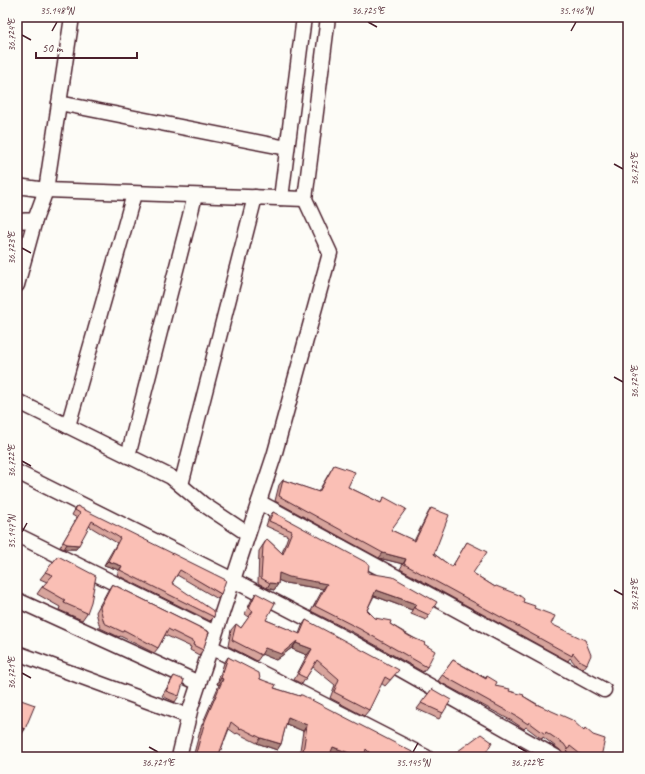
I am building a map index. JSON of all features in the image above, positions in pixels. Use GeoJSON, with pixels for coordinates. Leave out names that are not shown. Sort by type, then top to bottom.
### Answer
{"type":"FeatureCollection","features":[{"type":"Feature","properties":{"kind":"street"},"geometry":{"type":"LineString","coordinates":[[17,285],[35,220],[46,190],[72,17]]}},
{"type":"Feature","properties":{"kind":"street"},"geometry":{"type":"LineString","coordinates":[[281,198],[304,17]]}},
{"type":"Feature","properties":{"kind":"street"},"geometry":{"type":"LineString","coordinates":[[179,757],[188,716],[274,456],[330,253],[304,199],[328,17]]}},
{"type":"Feature","properties":{"kind":"street"},"geometry":{"type":"LineString","coordinates":[[59,103],[287,148]]}},
{"type":"Feature","properties":{"kind":"street"},"geometry":{"type":"LineString","coordinates":[[17,186],[46,190],[134,194],[304,199]]}},
{"type":"Feature","properties":{"kind":"street"},"geometry":{"type":"LineString","coordinates":[[68,426],[134,194]]}},
{"type":"Feature","properties":{"kind":"street"},"geometry":{"type":"LineString","coordinates":[[128,456],[195,196]]}},
{"type":"Feature","properties":{"kind":"street"},"geometry":{"type":"LineString","coordinates":[[181,485],[255,197]]}},
{"type":"Feature","properties":{"kind":"street"},"geometry":{"type":"LineString","coordinates":[[17,221],[35,220]]}},
{"type":"Feature","properties":{"kind":"street"},"geometry":{"type":"LineString","coordinates":[[17,401],[172,477],[203,504],[248,534]]}},
{"type":"Feature","properties":{"kind":"street"},"geometry":{"type":"LineString","coordinates":[[17,472],[233,580],[352,642],[556,757]]}},
{"type":"Feature","properties":{"kind":"street"},"geometry":{"type":"LineString","coordinates":[[259,502],[604,690]]}},
{"type":"Feature","properties":{"kind":"street"},"geometry":{"type":"LineString","coordinates":[[17,535],[213,640],[426,757]]}},
{"type":"Feature","properties":{"kind":"street"},"geometry":{"type":"LineString","coordinates":[[17,600],[199,683]]}},
{"type":"Feature","properties":{"kind":"street"},"geometry":{"type":"LineString","coordinates":[[17,653],[188,716]]}},
{"type":"Feature","properties":{"kind":"building"},"geometry":{"type":"Polygon","coordinates":[[[334,465],[355,472],[348,487],[381,503],[384,497],[406,509],[391,530],[415,541],[431,508],[449,515],[434,554],[452,567],[467,542],[487,552],[473,573],[495,587],[496,586],[519,595],[524,599],[523,602],[535,606],[534,608],[555,616],[551,624],[585,640],[591,655],[587,664],[579,660],[573,653],[572,656],[404,564],[406,559],[383,553],[279,496],[283,480],[319,492],[334,465]]]}},
{"type":"Feature","properties":{"kind":"building"},"geometry":{"type":"Polygon","coordinates":[[[77,506],[226,580],[221,594],[180,570],[172,583],[215,612],[214,617],[120,570],[122,566],[108,561],[120,538],[92,521],[79,545],[67,544],[63,542],[80,513],[75,510],[77,506]]]}},
{"type":"Feature","properties":{"kind":"building"},"geometry":{"type":"Polygon","coordinates":[[[273,512],[369,564],[368,573],[393,577],[437,602],[429,615],[414,608],[416,604],[376,590],[367,610],[375,618],[391,621],[390,624],[409,636],[425,643],[424,644],[435,651],[427,667],[360,629],[315,606],[327,584],[289,577],[279,573],[278,584],[270,583],[261,578],[263,546],[267,539],[283,554],[292,531],[269,521],[273,512]]]}},
{"type":"Feature","properties":{"kind":"building"},"geometry":{"type":"Polygon","coordinates":[[[58,556],[96,576],[91,602],[87,613],[64,603],[65,600],[42,587],[53,575],[45,572],[58,556]]]}},
{"type":"Feature","properties":{"kind":"building"},"geometry":{"type":"Polygon","coordinates":[[[112,584],[209,632],[203,650],[193,645],[194,642],[168,629],[158,648],[124,630],[123,632],[104,623],[100,607],[112,584]]]}},
{"type":"Feature","properties":{"kind":"building"},"geometry":{"type":"Polygon","coordinates":[[[256,593],[275,603],[266,620],[300,634],[306,620],[399,670],[390,680],[385,677],[369,710],[334,692],[339,679],[317,660],[306,678],[298,674],[312,649],[296,643],[297,641],[281,654],[265,648],[261,655],[232,640],[236,624],[241,628],[253,611],[249,608],[256,593]]]}},
{"type":"Feature","properties":{"kind":"building"},"geometry":{"type":"Polygon","coordinates":[[[228,657],[259,673],[260,679],[276,685],[274,688],[300,696],[302,695],[420,757],[374,757],[366,749],[364,757],[360,757],[333,747],[329,757],[314,757],[303,752],[307,725],[288,717],[281,744],[261,738],[241,728],[240,729],[231,722],[218,757],[195,757],[205,721],[223,679],[221,678],[228,657]]]}},
{"type":"Feature","properties":{"kind":"building"},"geometry":{"type":"Polygon","coordinates":[[[453,660],[486,679],[487,676],[497,682],[495,686],[510,689],[509,691],[524,695],[523,696],[536,704],[572,720],[584,731],[585,728],[593,735],[605,739],[601,757],[584,757],[570,746],[568,750],[564,744],[546,732],[545,734],[529,722],[528,724],[442,675],[453,660]]]}},
{"type":"Feature","properties":{"kind":"building"},"geometry":{"type":"Polygon","coordinates":[[[174,676],[184,680],[179,696],[166,691],[174,676]]]}},
{"type":"Feature","properties":{"kind":"building"},"geometry":{"type":"Polygon","coordinates":[[[432,689],[451,700],[443,713],[421,703],[432,689]]]}},
{"type":"Feature","properties":{"kind":"building"},"geometry":{"type":"Polygon","coordinates":[[[21,700],[35,705],[25,729],[17,726],[17,711],[21,700]]]}},
{"type":"Feature","properties":{"kind":"building"},"geometry":{"type":"Polygon","coordinates":[[[481,734],[492,742],[484,756],[476,754],[475,757],[450,757],[481,734]]]}}]}
